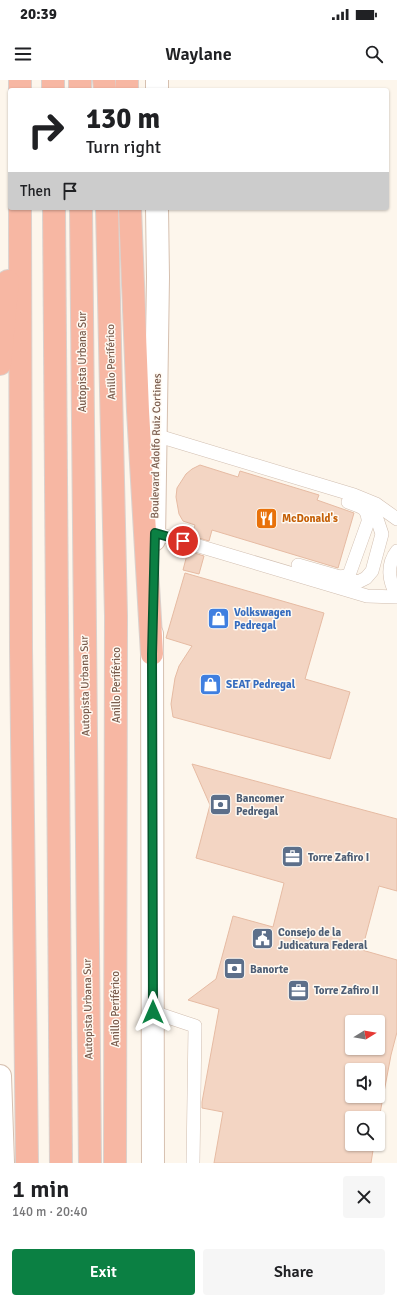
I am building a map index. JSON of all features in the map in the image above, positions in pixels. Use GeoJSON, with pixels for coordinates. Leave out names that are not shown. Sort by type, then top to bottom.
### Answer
{"type":"FeatureCollection","features":[{"type":"Feature","properties":{"kind":"highway"},"geometry":{"type":"LineString","coordinates":[[0,364],[2,330],[15,210]]}},
{"type":"Feature","properties":{"kind":"highway"},"geometry":{"type":"LineString","coordinates":[[20,210],[21,648],[26,1163]]}},
{"type":"Feature","properties":{"kind":"highway"},"geometry":{"type":"LineString","coordinates":[[54,210],[61,910],[61,1163]]}},
{"type":"Feature","properties":{"kind":"highway","name":"Autopista Urbana Sur"},"geometry":{"type":"LineString","coordinates":[[81,210],[90,1163]]}},
{"type":"Feature","properties":{"kind":"highway","name":"Anillo Periférico"},"geometry":{"type":"LineString","coordinates":[[107,210],[116,616],[117,1156]]}},
{"type":"Feature","properties":{"kind":"highway"},"geometry":{"type":"LineString","coordinates":[[130,210],[140,453],[152,654]]}},
{"type":"Feature","properties":{"kind":"highway"},"geometry":{"type":"LineString","coordinates":[[116,616],[140,453]]}},
{"type":"Feature","properties":{"kind":"main road","name":"Boulevard Adolfo Ruiz Cortines"},"geometry":{"type":"LineString","coordinates":[[153,1163],[152,654],[158,277],[157,210]]}},
{"type":"Feature","properties":{"kind":"main road"},"geometry":{"type":"LineString","coordinates":[[0,1076],[3,1163]]}},
{"type":"Feature","properties":{"kind":"lane"},"geometry":{"type":"LineString","coordinates":[[155,435],[354,495],[376,504],[397,519]]}},
{"type":"Feature","properties":{"kind":"lane"},"geometry":{"type":"LineString","coordinates":[[253,561],[278,560],[358,582],[366,578],[372,571],[382,534],[377,519],[368,508],[331,497],[315,483]]}},
{"type":"Feature","properties":{"kind":"lane"},"geometry":{"type":"LineString","coordinates":[[340,577],[346,576],[351,572],[368,522],[367,514],[362,507]]}},
{"type":"Feature","properties":{"kind":"lane"},"geometry":{"type":"LineString","coordinates":[[155,533],[367,596],[397,597],[392,587],[390,575],[391,563],[397,551]]}},
{"type":"Feature","properties":{"kind":"lane"},"geometry":{"type":"LineString","coordinates":[[153,1012],[195,1026],[193,1163]]}},
{"type":"Feature","properties":{"kind":"building","name":"McDonald's"},"geometry":{"type":"Polygon","coordinates":[[[200,465],[238,477],[240,471],[319,495],[317,500],[354,513],[338,568],[212,530],[209,541],[192,536],[195,525],[183,521],[179,514],[176,497],[177,488],[186,474],[200,465]]]}},
{"type":"Feature","properties":{"kind":"building"},"geometry":{"type":"Polygon","coordinates":[[[188,551],[204,556],[199,574],[183,570],[188,551]]]}},
{"type":"Feature","properties":{"kind":"building"},"geometry":{"type":"Polygon","coordinates":[[[185,573],[324,613],[305,679],[350,692],[330,759],[173,717],[171,704],[175,678],[179,666],[192,646],[166,638],[185,573]]]}},
{"type":"Feature","properties":{"kind":"building"},"geometry":{"type":"Polygon","coordinates":[[[192,764],[397,819],[397,891],[379,886],[362,950],[397,960],[397,1032],[385,1087],[385,1063],[345,1063],[345,1103],[382,1103],[380,1111],[345,1111],[345,1151],[373,1151],[371,1163],[214,1163],[223,1112],[202,1108],[202,1102],[219,1009],[188,1000],[216,979],[233,916],[273,927],[284,883],[196,858],[210,805],[192,764]]]}},
{"type":"Feature","properties":{"kind":"place","name":"McDonald's"},"geometry":{"type":"Point","coordinates":[267,518]}},
{"type":"Feature","properties":{"kind":"place","name":"Volkswagen Pedregal"},"geometry":{"type":"Point","coordinates":[218,618]}},
{"type":"Feature","properties":{"kind":"place","name":"SEAT Pedregal"},"geometry":{"type":"Point","coordinates":[210,684]}},
{"type":"Feature","properties":{"kind":"place","name":"Bancomer Pedregal"},"geometry":{"type":"Point","coordinates":[221,804]}},
{"type":"Feature","properties":{"kind":"place","name":"Torre Zafiro I"},"geometry":{"type":"Point","coordinates":[292,857]}},
{"type":"Feature","properties":{"kind":"place","name":"Consejo de la Judicatura Federal"},"geometry":{"type":"Point","coordinates":[262,938]}},
{"type":"Feature","properties":{"kind":"place","name":"Banorte"},"geometry":{"type":"Point","coordinates":[235,969]}},
{"type":"Feature","properties":{"kind":"place","name":"Torre Zafiro II"},"geometry":{"type":"Point","coordinates":[299,990]}},
{"type":"Feature","properties":{"kind":"route"},"geometry":{"type":"LineString","coordinates":[[153,1012],[152,654],[155,533],[183,541]]}}]}
